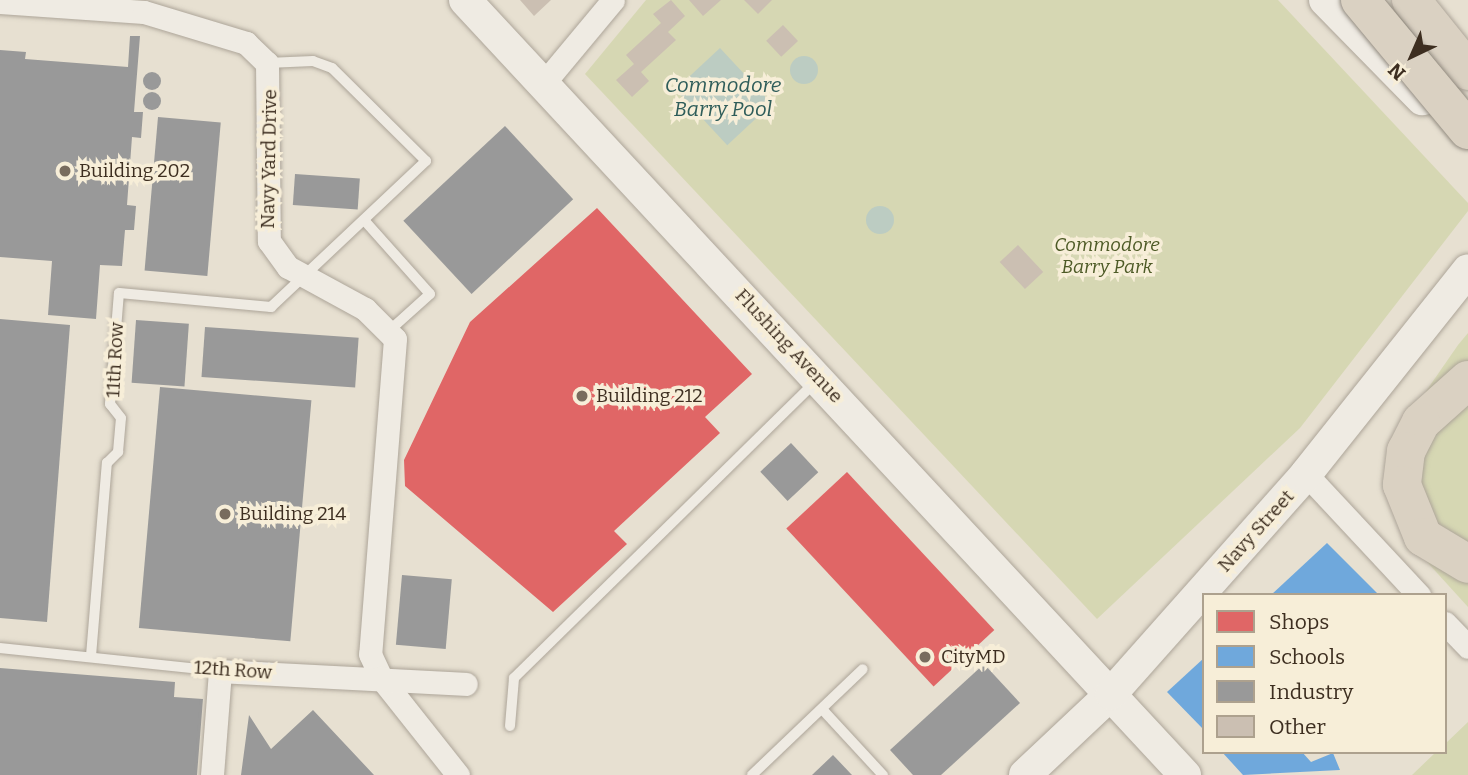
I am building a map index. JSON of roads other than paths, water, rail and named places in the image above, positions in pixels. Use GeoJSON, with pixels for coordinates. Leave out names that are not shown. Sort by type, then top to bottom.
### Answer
{"type":"FeatureCollection","features":[{"type":"Feature","properties":{"kind":"highway"},"geometry":{"type":"LineString","coordinates":[[1411,0],[1468,71]]}},
{"type":"Feature","properties":{"kind":"highway"},"geometry":{"type":"LineString","coordinates":[[1434,0],[1468,36]]}},
{"type":"Feature","properties":{"kind":"highway"},"geometry":{"type":"LineString","coordinates":[[1358,16],[1468,130]]}},
{"type":"Feature","properties":{"kind":"highway"},"geometry":{"type":"LineString","coordinates":[[1468,380],[1421,422],[1406,451],[1402,485],[1423,537],[1468,564]]}},
{"type":"Feature","properties":{"kind":"main road","name":"Flushing Avenue"},"geometry":{"type":"LineString","coordinates":[[465,0],[1185,775]]}},
{"type":"Feature","properties":{"kind":"main road"},"geometry":{"type":"LineString","coordinates":[[1325,0],[1358,16],[1468,147]]}},
{"type":"Feature","properties":{"kind":"main road"},"geometry":{"type":"LineString","coordinates":[[1358,16],[1391,0]]}},
{"type":"Feature","properties":{"kind":"main road","name":"Navy Street"},"geometry":{"type":"LineString","coordinates":[[1024,775],[1111,694],[1306,474],[1463,281]]}},
{"type":"Feature","properties":{"kind":"street"},"geometry":{"type":"LineString","coordinates":[[543,84],[613,0]]}},
{"type":"Feature","properties":{"kind":"street","name":"Navy Yard Drive"},"geometry":{"type":"LineString","coordinates":[[0,2],[145,6],[246,43],[267,62],[265,233],[279,259],[303,278],[365,309],[390,330]]}},
{"type":"Feature","properties":{"kind":"street"},"geometry":{"type":"LineString","coordinates":[[390,330],[394,345],[370,654],[381,678],[458,775]]}},
{"type":"Feature","properties":{"kind":"street"},"geometry":{"type":"LineString","coordinates":[[1306,474],[1417,593]]}},
{"type":"Feature","properties":{"kind":"street"},"geometry":{"type":"LineString","coordinates":[[1447,625],[1468,647]]}},
{"type":"Feature","properties":{"kind":"street"},"geometry":{"type":"LineString","coordinates":[[212,775],[220,671]]}},
{"type":"Feature","properties":{"kind":"street","name":"12th Row"},"geometry":{"type":"LineString","coordinates":[[220,671],[466,684]]}},
{"type":"Feature","properties":{"kind":"lane"},"geometry":{"type":"LineString","coordinates":[[267,62],[313,61],[332,68],[426,160],[303,278]]}},
{"type":"Feature","properties":{"kind":"lane"},"geometry":{"type":"LineString","coordinates":[[364,220],[430,294],[390,330]]}},
{"type":"Feature","properties":{"kind":"lane","name":"11th Row"},"geometry":{"type":"LineString","coordinates":[[90,656],[107,463],[118,452],[121,418],[110,404],[119,293],[271,307],[303,278]]}},
{"type":"Feature","properties":{"kind":"lane"},"geometry":{"type":"LineString","coordinates":[[510,726],[514,678],[818,379]]}},
{"type":"Feature","properties":{"kind":"lane","name":"12th Row"},"geometry":{"type":"LineString","coordinates":[[0,648],[220,671]]}},
{"type":"Feature","properties":{"kind":"lane"},"geometry":{"type":"LineString","coordinates":[[752,775],[863,669]]}},
{"type":"Feature","properties":{"kind":"lane"},"geometry":{"type":"LineString","coordinates":[[822,709],[883,775]]}},
{"type":"Feature","properties":{"kind":"water","name":"Commodore Barry Pool"},"geometry":{"type":"Polygon","coordinates":[[[720,48],[772,104],[727,145],[675,90],[720,48]]]}},
{"type":"Feature","properties":{"kind":"water"},"geometry":{"type":"Polygon","coordinates":[[[804,56],[814,60],[818,70],[814,80],[804,84],[794,80],[790,70],[794,60],[804,56]]]}},
{"type":"Feature","properties":{"kind":"water"},"geometry":{"type":"Polygon","coordinates":[[[880,206],[890,210],[894,220],[890,230],[880,234],[870,230],[866,220],[870,210],[880,206]]]}},
{"type":"Feature","properties":{"kind":"place","name":"Building 202"},"geometry":{"type":"Point","coordinates":[65,171]}},
{"type":"Feature","properties":{"kind":"place","name":"Building 212"},"geometry":{"type":"Point","coordinates":[582,396]}},
{"type":"Feature","properties":{"kind":"place","name":"Building 214"},"geometry":{"type":"Point","coordinates":[225,514]}},
{"type":"Feature","properties":{"kind":"place","name":"CityMD"},"geometry":{"type":"Point","coordinates":[925,657]}},
{"type":"Feature","properties":{"kind":"park label","name":"Commodore Barry Park"},"geometry":{"type":"Point","coordinates":[1107,256]}}]}
